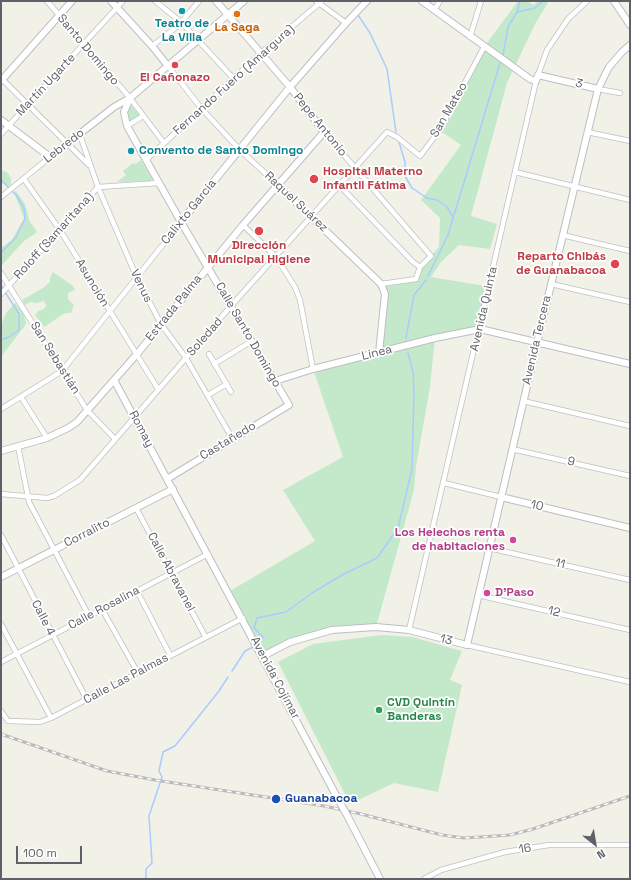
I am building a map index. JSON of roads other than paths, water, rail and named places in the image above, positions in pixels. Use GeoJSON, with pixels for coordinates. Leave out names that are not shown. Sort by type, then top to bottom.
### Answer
{"type":"FeatureCollection","features":[{"type":"Feature","properties":{"kind":"street","name":"Santo Domingo"},"geometry":{"type":"LineString","coordinates":[[47,1],[130,98],[164,143]]}},
{"type":"Feature","properties":{"kind":"street"},"geometry":{"type":"LineString","coordinates":[[1,79],[72,1]]}},
{"type":"Feature","properties":{"kind":"street"},"geometry":{"type":"LineString","coordinates":[[111,1],[168,66]]}},
{"type":"Feature","properties":{"kind":"street","name":"Martín Ugarte"},"geometry":{"type":"LineString","coordinates":[[1,134],[124,1]]}},
{"type":"Feature","properties":{"kind":"street"},"geometry":{"type":"LineString","coordinates":[[155,1],[181,22],[233,78]]}},
{"type":"Feature","properties":{"kind":"street"},"geometry":{"type":"LineString","coordinates":[[152,46],[181,22],[199,1]]}},
{"type":"Feature","properties":{"kind":"street","name":"Pepe Antonio"},"geometry":{"type":"LineString","coordinates":[[216,1],[261,52],[324,132],[430,256],[420,267],[416,279],[381,284]]}},
{"type":"Feature","properties":{"kind":"street","name":"Lebredo"},"geometry":{"type":"LineString","coordinates":[[1,197],[114,107],[130,98],[244,1]]}},
{"type":"Feature","properties":{"kind":"street","name":"Calixto García"},"geometry":{"type":"LineString","coordinates":[[1,409],[62,371],[290,87],[367,1]]}},
{"type":"Feature","properties":{"kind":"street","name":"3"},"geometry":{"type":"LineString","coordinates":[[422,1],[520,73],[537,78],[620,93]]}},
{"type":"Feature","properties":{"kind":"street"},"geometry":{"type":"LineString","coordinates":[[434,10],[440,1]]}},
{"type":"Feature","properties":{"kind":"street"},"geometry":{"type":"LineString","coordinates":[[470,37],[481,1]]}},
{"type":"Feature","properties":{"kind":"street","name":"Avenida Quinta"},"geometry":{"type":"LineString","coordinates":[[410,630],[537,78],[547,50],[568,19],[587,1]]}},
{"type":"Feature","properties":{"kind":"street"},"geometry":{"type":"LineString","coordinates":[[614,1],[630,25]]}},
{"type":"Feature","properties":{"kind":"street"},"geometry":{"type":"LineString","coordinates":[[319,2],[346,23]]}},
{"type":"Feature","properties":{"kind":"street","name":"Fernando Fuero (Amargura)"},"geometry":{"type":"LineString","coordinates":[[146,160],[261,52],[319,2]]}},
{"type":"Feature","properties":{"kind":"street","name":"Avenida Tercera"},"geometry":{"type":"LineString","coordinates":[[467,645],[562,235],[598,89],[609,68],[630,45]]}},
{"type":"Feature","properties":{"kind":"street","name":"San Mateo"},"geometry":{"type":"LineString","coordinates":[[387,132],[420,156],[439,132],[484,47]]}},
{"type":"Feature","properties":{"kind":"street","name":"Raquel Suárez"},"geometry":{"type":"LineString","coordinates":[[168,66],[201,108],[240,150],[381,284]]}},
{"type":"Feature","properties":{"kind":"street","name":"Venus"},"geometry":{"type":"LineString","coordinates":[[1,79],[91,167]]}},
{"type":"Feature","properties":{"kind":"street"},"geometry":{"type":"LineString","coordinates":[[130,98],[125,108],[127,126],[159,183]]}},
{"type":"Feature","properties":{"kind":"street"},"geometry":{"type":"LineString","coordinates":[[114,107],[119,109],[125,118]]}},
{"type":"Feature","properties":{"kind":"street"},"geometry":{"type":"LineString","coordinates":[[127,126],[143,116]]}},
{"type":"Feature","properties":{"kind":"street"},"geometry":{"type":"LineString","coordinates":[[1,120],[50,157]]}},
{"type":"Feature","properties":{"kind":"street","name":"Estrada Palma"},"geometry":{"type":"LineString","coordinates":[[1,451],[47,438],[68,428],[87,410],[137,354],[242,225],[324,132]]}},
{"type":"Feature","properties":{"kind":"street","name":"Soledad"},"geometry":{"type":"LineString","coordinates":[[1,494],[47,498],[54,496],[74,484],[387,132]]}},
{"type":"Feature","properties":{"kind":"street"},"geometry":{"type":"LineString","coordinates":[[587,132],[630,141]]}},
{"type":"Feature","properties":{"kind":"street","name":"Venus"},"geometry":{"type":"LineString","coordinates":[[80,134],[98,187],[137,278],[161,324],[186,358],[232,438]]}},
{"type":"Feature","properties":{"kind":"street"},"geometry":{"type":"LineString","coordinates":[[515,172],[630,200]]}},
{"type":"Feature","properties":{"kind":"street","name":"Asunción"},"geometry":{"type":"LineString","coordinates":[[24,179],[60,230],[158,390]]}},
{"type":"Feature","properties":{"kind":"street","name":"Calle Santo Domingo"},"geometry":{"type":"LineString","coordinates":[[159,183],[289,405]]}},
{"type":"Feature","properties":{"kind":"street","name":"Roloff (Samaritana)"},"geometry":{"type":"LineString","coordinates":[[1,294],[98,187],[159,183]]}},
{"type":"Feature","properties":{"kind":"street"},"geometry":{"type":"LineString","coordinates":[[340,186],[413,262],[420,267]]}},
{"type":"Feature","properties":{"kind":"street"},"geometry":{"type":"LineString","coordinates":[[242,225],[276,257],[295,287],[300,300],[313,369]]}},
{"type":"Feature","properties":{"kind":"street"},"geometry":{"type":"LineString","coordinates":[[562,235],[630,251]]}},
{"type":"Feature","properties":{"kind":"street","name":"San Sebastián"},"geometry":{"type":"LineString","coordinates":[[1,273],[87,410],[115,439]]}},
{"type":"Feature","properties":{"kind":"street"},"geometry":{"type":"LineString","coordinates":[[379,353],[385,294],[381,284]]}},
{"type":"Feature","properties":{"kind":"street"},"geometry":{"type":"LineString","coordinates":[[551,284],[630,302]]}},
{"type":"Feature","properties":{"kind":"street"},"geometry":{"type":"LineString","coordinates":[[480,329],[630,364]]}},
{"type":"Feature","properties":{"kind":"street","name":"Línea"},"geometry":{"type":"LineString","coordinates":[[275,381],[313,369],[435,338],[480,329]]}},
{"type":"Feature","properties":{"kind":"street"},"geometry":{"type":"LineString","coordinates":[[214,364],[252,341]]}},
{"type":"Feature","properties":{"kind":"street"},"geometry":{"type":"LineString","coordinates":[[208,354],[231,392]]}},
{"type":"Feature","properties":{"kind":"street","name":"Romay"},"geometry":{"type":"LineString","coordinates":[[114,380],[167,478]]}},
{"type":"Feature","properties":{"kind":"street"},"geometry":{"type":"LineString","coordinates":[[208,395],[227,384]]}},
{"type":"Feature","properties":{"kind":"street"},"geometry":{"type":"LineString","coordinates":[[21,397],[47,438]]}},
{"type":"Feature","properties":{"kind":"street"},"geometry":{"type":"LineString","coordinates":[[523,402],[630,426]]}},
{"type":"Feature","properties":{"kind":"street","name":"Castañedo"},"geometry":{"type":"LineString","coordinates":[[167,478],[289,405]]}},
{"type":"Feature","properties":{"kind":"street"},"geometry":{"type":"LineString","coordinates":[[18,446],[27,497],[89,616]]}},
{"type":"Feature","properties":{"kind":"street","name":"9"},"geometry":{"type":"LineString","coordinates":[[512,449],[630,476]]}},
{"type":"Feature","properties":{"kind":"street","name":"Avenida Cojímar"},"geometry":{"type":"LineString","coordinates":[[167,478],[243,618],[380,879]]}},
{"type":"Feature","properties":{"kind":"street","name":"10"},"geometry":{"type":"LineString","coordinates":[[444,484],[630,528]]}},
{"type":"Feature","properties":{"kind":"street","name":"Corralito"},"geometry":{"type":"LineString","coordinates":[[1,577],[173,489]]}},
{"type":"Feature","properties":{"kind":"street","name":"Calle Abravanel"},"geometry":{"type":"LineString","coordinates":[[136,508],[205,636]]}},
{"type":"Feature","properties":{"kind":"street","name":"Calle 4"},"geometry":{"type":"LineString","coordinates":[[1,534],[52,636],[87,700]]}},
{"type":"Feature","properties":{"kind":"street","name":"11"},"geometry":{"type":"LineString","coordinates":[[489,548],[630,580]]}},
{"type":"Feature","properties":{"kind":"street","name":"Calle Rosalina"},"geometry":{"type":"LineString","coordinates":[[1,662],[208,554]]}},
{"type":"Feature","properties":{"kind":"street"},"geometry":{"type":"LineString","coordinates":[[137,590],[170,655]]}},
{"type":"Feature","properties":{"kind":"street","name":"12"},"geometry":{"type":"LineString","coordinates":[[478,595],[630,630]]}},
{"type":"Feature","properties":{"kind":"street"},"geometry":{"type":"LineString","coordinates":[[102,609],[138,673]]}},
{"type":"Feature","properties":{"kind":"street","name":"Calle Las Palmas"},"geometry":{"type":"LineString","coordinates":[[1,711],[8,721],[40,722],[51,718],[205,636],[243,618]]}},
{"type":"Feature","properties":{"kind":"street"},"geometry":{"type":"LineString","coordinates":[[1,624],[51,718]]}},
{"type":"Feature","properties":{"kind":"street","name":"13"},"geometry":{"type":"LineString","coordinates":[[263,656],[290,642],[332,630],[376,627],[410,630],[467,645],[630,682]]}},
{"type":"Feature","properties":{"kind":"street","name":"16"},"geometry":{"type":"LineString","coordinates":[[424,879],[441,870],[505,852],[549,844],[630,845]]}},
{"type":"Feature","properties":{"kind":"waterway"},"geometry":{"type":"LineString","coordinates":[[503,55],[508,27],[517,12],[520,1]]}},
{"type":"Feature","properties":{"kind":"waterway"},"geometry":{"type":"LineString","coordinates":[[517,12],[535,8],[543,1]]}},
{"type":"Feature","properties":{"kind":"waterway"},"geometry":{"type":"LineString","coordinates":[[358,15],[370,33],[387,69],[396,132]]}},
{"type":"Feature","properties":{"kind":"waterway"},"geometry":{"type":"LineString","coordinates":[[428,276],[448,235],[500,63]]}},
{"type":"Feature","properties":{"kind":"waterway"},"geometry":{"type":"LineString","coordinates":[[399,142],[405,162],[405,176],[412,188],[427,198],[437,200],[447,207],[453,217]]}},
{"type":"Feature","properties":{"kind":"waterway"},"geometry":{"type":"LineString","coordinates":[[1,180],[16,195],[24,208],[25,219],[16,237],[1,253]]}},
{"type":"Feature","properties":{"kind":"waterway"},"geometry":{"type":"LineString","coordinates":[[406,338],[414,295],[426,280]]}},
{"type":"Feature","properties":{"kind":"waterway"},"geometry":{"type":"LineString","coordinates":[[1,340],[9,337],[19,330],[19,314],[5,292]]}},
{"type":"Feature","properties":{"kind":"waterway"},"geometry":{"type":"LineString","coordinates":[[259,645],[263,637],[254,628],[257,618],[286,612],[312,593],[342,575],[377,558],[398,528],[412,469],[414,392],[413,372],[408,353]]}},
{"type":"Feature","properties":{"kind":"waterway"},"geometry":{"type":"LineString","coordinates":[[232,671],[245,651],[255,646]]}},
{"type":"Feature","properties":{"kind":"waterway"},"geometry":{"type":"LineString","coordinates":[[146,879],[146,869],[152,863],[149,816],[162,777],[159,771],[163,752],[175,746],[219,691],[228,677]]}},
{"type":"Feature","properties":{"kind":"railway"},"geometry":{"type":"LineString","coordinates":[[1,734],[107,771],[155,780],[324,806],[442,835],[464,838],[510,835],[533,829],[630,796]]}},
{"type":"Feature","properties":{"kind":"place","name":"Teatro de La Villa"},"geometry":{"type":"Point","coordinates":[182,11]}},
{"type":"Feature","properties":{"kind":"place","name":"La Saga"},"geometry":{"type":"Point","coordinates":[237,14]}},
{"type":"Feature","properties":{"kind":"place","name":"El Cañonazo"},"geometry":{"type":"Point","coordinates":[175,65]}},
{"type":"Feature","properties":{"kind":"place","name":"Convento de Santo Domingo"},"geometry":{"type":"Point","coordinates":[131,151]}},
{"type":"Feature","properties":{"kind":"place","name":"Hospital Materno Infantil Fátima"},"geometry":{"type":"Point","coordinates":[314,179]}},
{"type":"Feature","properties":{"kind":"place","name":"Dirección Municipal Higiene"},"geometry":{"type":"Point","coordinates":[259,231]}},
{"type":"Feature","properties":{"kind":"place","name":"Reparto Chibás de Guanabacoa"},"geometry":{"type":"Point","coordinates":[615,264]}},
{"type":"Feature","properties":{"kind":"place","name":"Los Helechos renta de habitaciones"},"geometry":{"type":"Point","coordinates":[513,540]}},
{"type":"Feature","properties":{"kind":"place","name":"D'Paso"},"geometry":{"type":"Point","coordinates":[487,593]}},
{"type":"Feature","properties":{"kind":"place","name":"CVD Quintín Banderas"},"geometry":{"type":"Point","coordinates":[379,710]}},
{"type":"Feature","properties":{"kind":"place","name":"Guanabacoa"},"geometry":{"type":"Point","coordinates":[276,799]}}]}
